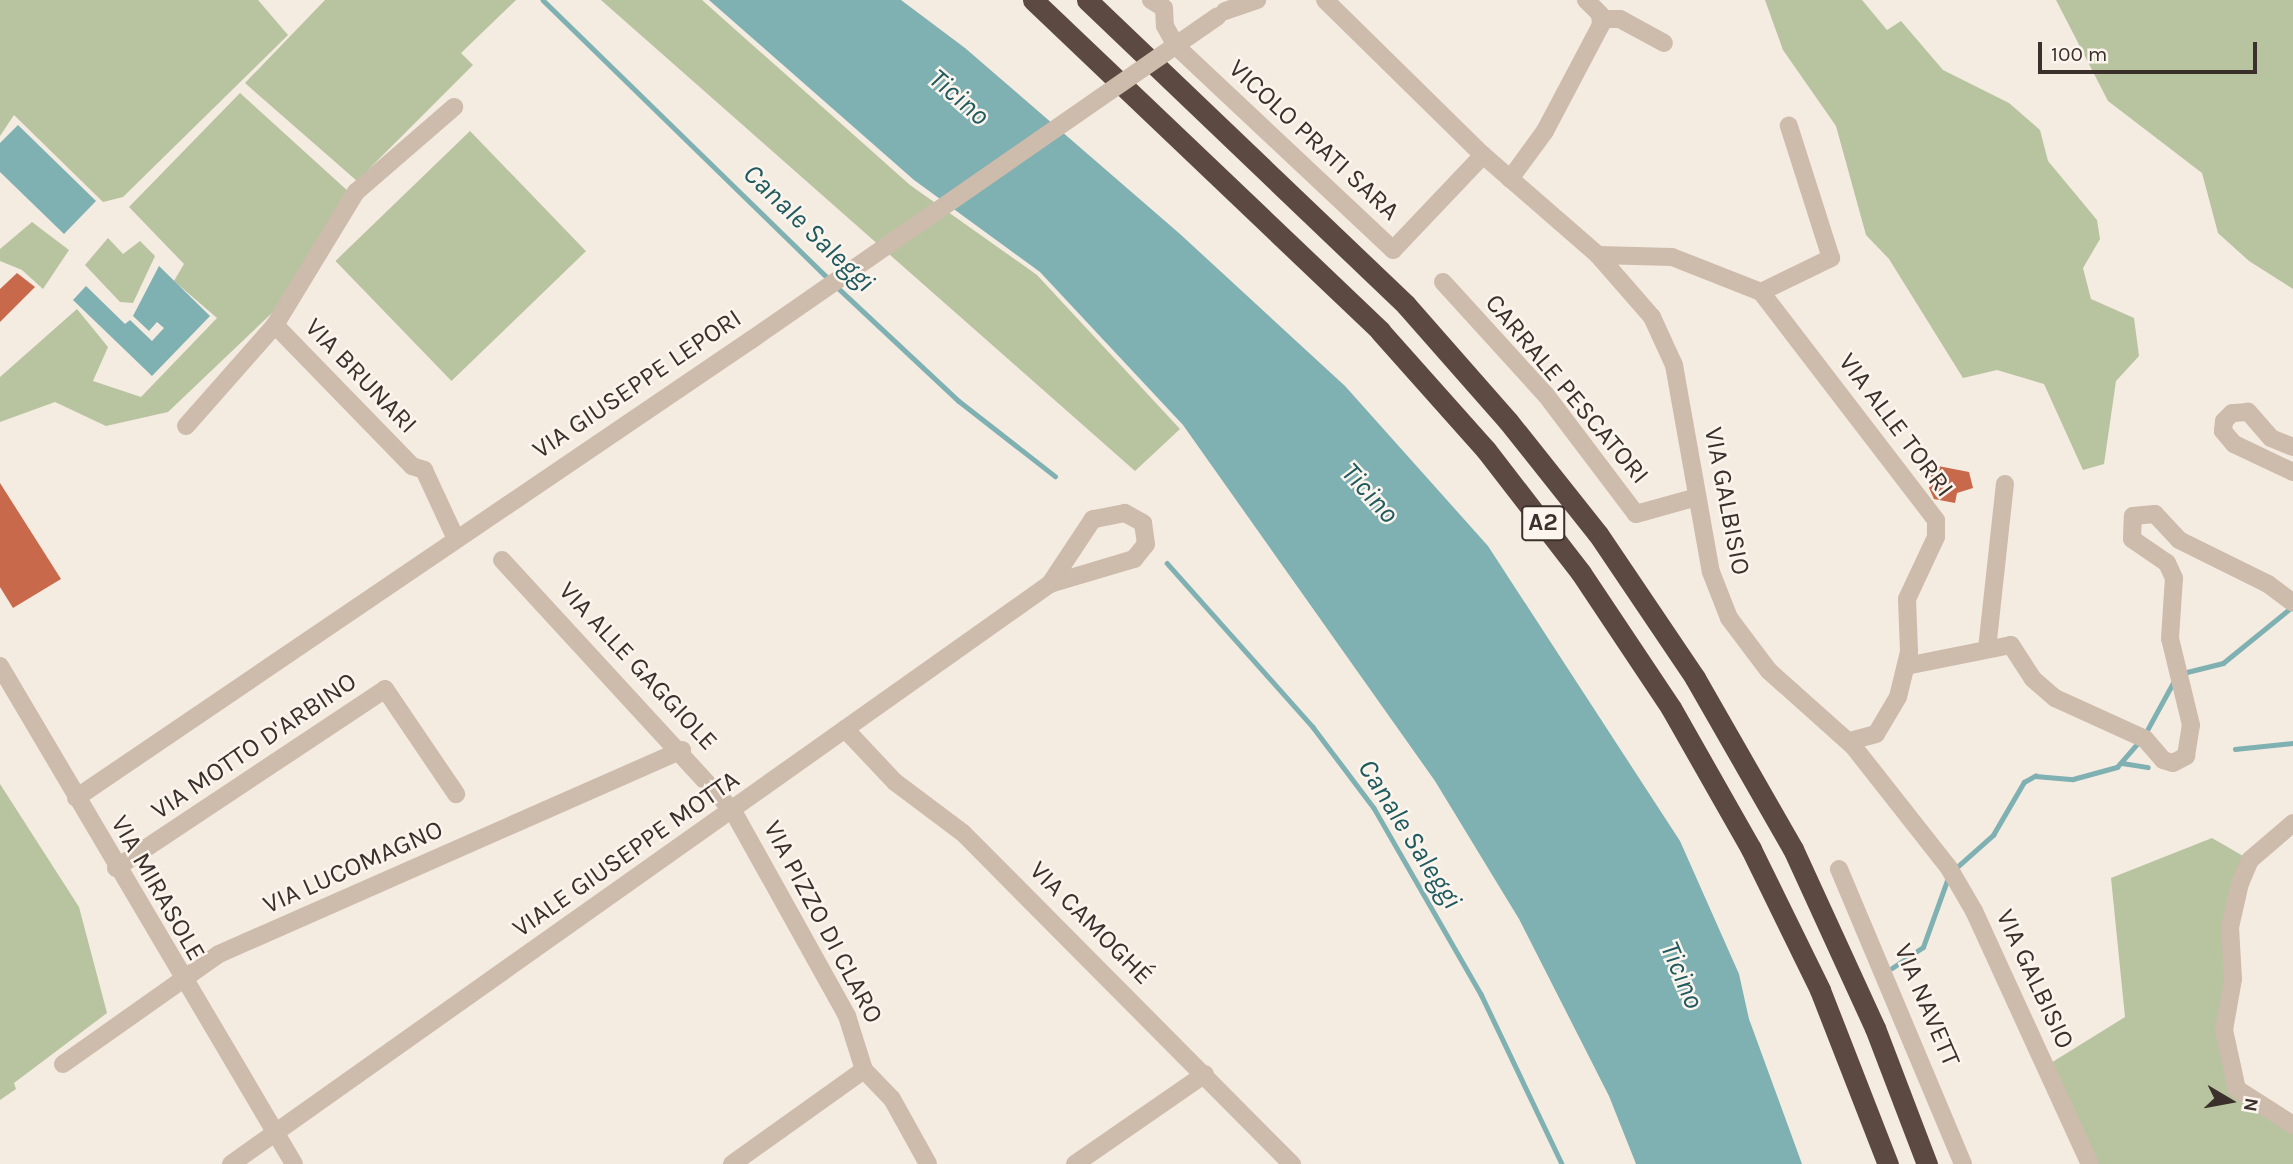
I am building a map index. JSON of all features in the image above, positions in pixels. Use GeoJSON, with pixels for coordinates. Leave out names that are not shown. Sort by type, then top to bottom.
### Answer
{"type":"FeatureCollection","features":[{"type":"Feature","properties":{"kind":"highway","name":"A2"},"geometry":{"type":"LineString","coordinates":[[1033,0],[1380,331],[1486,450],[1581,573],[1671,708],[1751,849],[1820,990],[1888,1164]]}},
{"type":"Feature","properties":{"kind":"highway","name":"A2"},"geometry":{"type":"LineString","coordinates":[[1087,0],[1406,305],[1508,421],[1598,534],[1695,678],[1793,849],[1875,1028],[1927,1164]]}},
{"type":"Feature","properties":{"kind":"street","name":"VICOLO PRATI SARA"},"geometry":{"type":"LineString","coordinates":[[1151,0],[1164,8],[1164,26],[1176,46],[1393,250],[1483,155]]}},
{"type":"Feature","properties":{"kind":"street","name":"VIA GIUSEPPE LEPORI"},"geometry":{"type":"LineString","coordinates":[[76,799],[751,340],[1225,9],[1257,0]]}},
{"type":"Feature","properties":{"kind":"street","name":"VIA GALBISIO"},"geometry":{"type":"LineString","coordinates":[[1325,0],[1483,155],[1598,255],[1664,339],[1679,391],[1716,589],[1737,632],[1769,671],[1849,741],[1951,873],[2090,1164]]}},
{"type":"Feature","properties":{"kind":"street"},"geometry":{"type":"LineString","coordinates":[[1586,0],[1603,19],[1620,19],[1664,43]]}},
{"type":"Feature","properties":{"kind":"street"},"geometry":{"type":"LineString","coordinates":[[1510,179],[1545,131],[1603,19]]}},
{"type":"Feature","properties":{"kind":"street"},"geometry":{"type":"LineString","coordinates":[[275,325],[356,192],[454,107]]}},
{"type":"Feature","properties":{"kind":"street"},"geometry":{"type":"LineString","coordinates":[[1598,255],[1672,257],[1761,292],[1831,258],[1789,126]]}},
{"type":"Feature","properties":{"kind":"street","name":"CARRALE PESCATORI"},"geometry":{"type":"LineString","coordinates":[[1443,282],[1546,396],[1636,514],[1697,497]]}},
{"type":"Feature","properties":{"kind":"street","name":"VIA ALLE TORRI"},"geometry":{"type":"LineString","coordinates":[[1761,292],[1936,520],[1936,537],[1907,599],[1906,666],[1886,724],[1876,734],[1849,741]]}},
{"type":"Feature","properties":{"kind":"street","name":"VIA BRUNARI"},"geometry":{"type":"LineString","coordinates":[[186,426],[275,325],[412,466],[424,470],[456,539]]}},
{"type":"Feature","properties":{"kind":"street"},"geometry":{"type":"LineString","coordinates":[[2293,447],[2276,442],[2248,412],[2232,413],[2224,421],[2223,430],[2234,444],[2293,472]]}},
{"type":"Feature","properties":{"kind":"street"},"geometry":{"type":"LineString","coordinates":[[1987,649],[2005,484]]}},
{"type":"Feature","properties":{"kind":"street","name":"VIALE GIUSEPPE MOTTA"},"geometry":{"type":"LineString","coordinates":[[231,1164],[1050,584],[1134,559],[1146,544],[1143,523],[1125,513],[1093,519],[1050,584]]}},
{"type":"Feature","properties":{"kind":"street"},"geometry":{"type":"LineString","coordinates":[[1906,666],[2011,645],[2034,679],[2055,698],[2141,738],[2168,762],[2186,756],[2191,726],[2170,638],[2174,578],[2167,563],[2130,536],[2130,520],[2137,513],[2155,514],[2179,540],[2292,602]]}},
{"type":"Feature","properties":{"kind":"street","name":"VIA ALLE GAGGIOLE"},"geometry":{"type":"LineString","coordinates":[[502,560],[682,750],[733,811]]}},
{"type":"Feature","properties":{"kind":"street","name":"VIA MIRASOLE"},"geometry":{"type":"LineString","coordinates":[[0,666],[272,1135],[294,1164]]}},
{"type":"Feature","properties":{"kind":"street","name":"VIA MOTTO D'ARBINO"},"geometry":{"type":"LineString","coordinates":[[116,868],[385,689],[456,794]]}},
{"type":"Feature","properties":{"kind":"street","name":"VIA CAMOGHÉ"},"geometry":{"type":"LineString","coordinates":[[845,729],[895,782],[963,833],[1292,1164]]}},
{"type":"Feature","properties":{"kind":"street","name":"VIA LUCOMAGNO"},"geometry":{"type":"LineString","coordinates":[[63,1064],[219,954],[682,750]]}},
{"type":"Feature","properties":{"kind":"street","name":"VIA PIZZO DI CLARO"},"geometry":{"type":"LineString","coordinates":[[733,811],[847,1016],[864,1070],[892,1099],[928,1164]]}},
{"type":"Feature","properties":{"kind":"street"},"geometry":{"type":"LineString","coordinates":[[2293,823],[2250,860],[2240,883],[2230,928],[2233,979],[2224,1030],[2237,1089],[2293,1125]]}},
{"type":"Feature","properties":{"kind":"street","name":"VIA NAVETT"},"geometry":{"type":"LineString","coordinates":[[1839,869],[1963,1164]]}},
{"type":"Feature","properties":{"kind":"street"},"geometry":{"type":"LineString","coordinates":[[732,1164],[864,1070]]}},
{"type":"Feature","properties":{"kind":"street"},"geometry":{"type":"LineString","coordinates":[[1075,1164],[1205,1074]]}},
{"type":"Feature","properties":{"kind":"green space"},"geometry":{"type":"Polygon","coordinates":[[[0,0],[258,0],[288,35],[123,197],[103,202],[14,115],[0,136],[0,0]]]}},
{"type":"Feature","properties":{"kind":"green space"},"geometry":{"type":"Polygon","coordinates":[[[325,0],[516,0],[461,53],[473,65],[357,181],[245,83],[325,0]]]}},
{"type":"Feature","properties":{"kind":"green space"},"geometry":{"type":"Polygon","coordinates":[[[601,0],[702,0],[910,185],[1037,275],[1180,429],[1135,471],[601,0]]]}},
{"type":"Feature","properties":{"kind":"green space"},"geometry":{"type":"Polygon","coordinates":[[[1765,0],[1862,0],[1887,30],[1901,21],[1943,70],[2009,103],[2040,130],[2048,161],[2097,220],[2100,239],[2083,268],[2091,299],[2134,318],[2139,356],[2116,381],[2104,464],[2083,470],[2044,384],[1997,370],[1963,378],[1889,259],[1866,235],[1836,126],[1783,50],[1765,0]]]}},
{"type":"Feature","properties":{"kind":"green space"},"geometry":{"type":"Polygon","coordinates":[[[2056,0],[2293,0],[2293,289],[2249,261],[2218,233],[2202,173],[2108,101],[2056,0]]]}},
{"type":"Feature","properties":{"kind":"green space"},"geometry":{"type":"Polygon","coordinates":[[[240,93],[349,192],[273,312],[168,412],[106,426],[55,402],[0,422],[0,377],[77,309],[108,347],[93,381],[141,397],[217,318],[174,281],[184,264],[129,207],[240,93]]]}},
{"type":"Feature","properties":{"kind":"green space"},"geometry":{"type":"Polygon","coordinates":[[[470,131],[586,251],[451,381],[335,261],[470,131]]]}},
{"type":"Feature","properties":{"kind":"green space"},"geometry":{"type":"Polygon","coordinates":[[[32,222],[69,250],[43,289],[22,270],[0,261],[0,249],[32,222]]]}},
{"type":"Feature","properties":{"kind":"green space"},"geometry":{"type":"Polygon","coordinates":[[[108,238],[123,254],[140,241],[155,256],[133,303],[120,302],[85,265],[108,238]]]}},
{"type":"Feature","properties":{"kind":"green space"},"geometry":{"type":"Polygon","coordinates":[[[0,784],[79,907],[107,1013],[14,1083],[16,1089],[0,1100],[0,784]]]}},
{"type":"Feature","properties":{"kind":"green space"},"geometry":{"type":"Polygon","coordinates":[[[2212,838],[2250,860],[2230,927],[2233,1078],[2293,1125],[2293,1164],[2090,1164],[2046,1066],[2125,1017],[2111,878],[2212,838]]]}},
{"type":"Feature","properties":{"kind":"water","name":"Ticino"},"geometry":{"type":"Polygon","coordinates":[[[709,0],[901,0],[965,48],[1180,234],[1345,386],[1488,546],[1680,841],[1739,974],[1749,1019],[1802,1164],[1636,1164],[1609,1096],[1519,919],[1435,781],[1183,425],[1040,272],[914,180],[709,0]]]}},
{"type":"Feature","properties":{"kind":"water"},"geometry":{"type":"Polygon","coordinates":[[[18,125],[96,201],[64,234],[0,172],[0,143],[18,125]]]}},
{"type":"Feature","properties":{"kind":"water"},"geometry":{"type":"Polygon","coordinates":[[[159,266],[210,316],[152,376],[73,300],[86,286],[125,324],[130,320],[152,341],[164,328],[157,322],[149,331],[133,316],[159,266]]]}},
{"type":"Feature","properties":{"kind":"building"},"geometry":{"type":"Polygon","coordinates":[[[17,273],[35,287],[0,322],[0,289],[17,273]]]}},
{"type":"Feature","properties":{"kind":"building"},"geometry":{"type":"Polygon","coordinates":[[[1933,465],[1969,472],[1973,488],[1957,493],[1955,503],[1934,499],[1929,488],[1933,465]]]}},
{"type":"Feature","properties":{"kind":"building"},"geometry":{"type":"Polygon","coordinates":[[[0,483],[61,579],[13,608],[0,587],[0,483]]]}},
{"type":"Feature","properties":{"kind":"waterway","name":"Canale Saleggi"},"geometry":{"type":"LineString","coordinates":[[543,0],[830,280]]}},
{"type":"Feature","properties":{"kind":"waterway","name":"Canale Saleggi"},"geometry":{"type":"LineString","coordinates":[[836,286],[959,401],[1055,476]]}},
{"type":"Feature","properties":{"kind":"waterway","name":"Canale Saleggi"},"geometry":{"type":"LineString","coordinates":[[1167,563],[1313,727],[1374,808],[1481,994],[1562,1164]]}},
{"type":"Feature","properties":{"kind":"waterway"},"geometry":{"type":"LineString","coordinates":[[2183,673],[2223,663],[2292,607]]}},
{"type":"Feature","properties":{"kind":"waterway"},"geometry":{"type":"LineString","coordinates":[[2145,734],[2174,681]]}},
{"type":"Feature","properties":{"kind":"waterway"},"geometry":{"type":"LineString","coordinates":[[1956,868],[1993,835],[2024,782],[2035,776],[2073,779],[2117,767],[2140,741]]}},
{"type":"Feature","properties":{"kind":"waterway"},"geometry":{"type":"LineString","coordinates":[[2235,749],[2293,743]]}},
{"type":"Feature","properties":{"kind":"waterway"},"geometry":{"type":"LineString","coordinates":[[2122,763],[2148,767]]}},
{"type":"Feature","properties":{"kind":"waterway"},"geometry":{"type":"LineString","coordinates":[[1892,968],[1923,947],[1948,878]]}}]}
